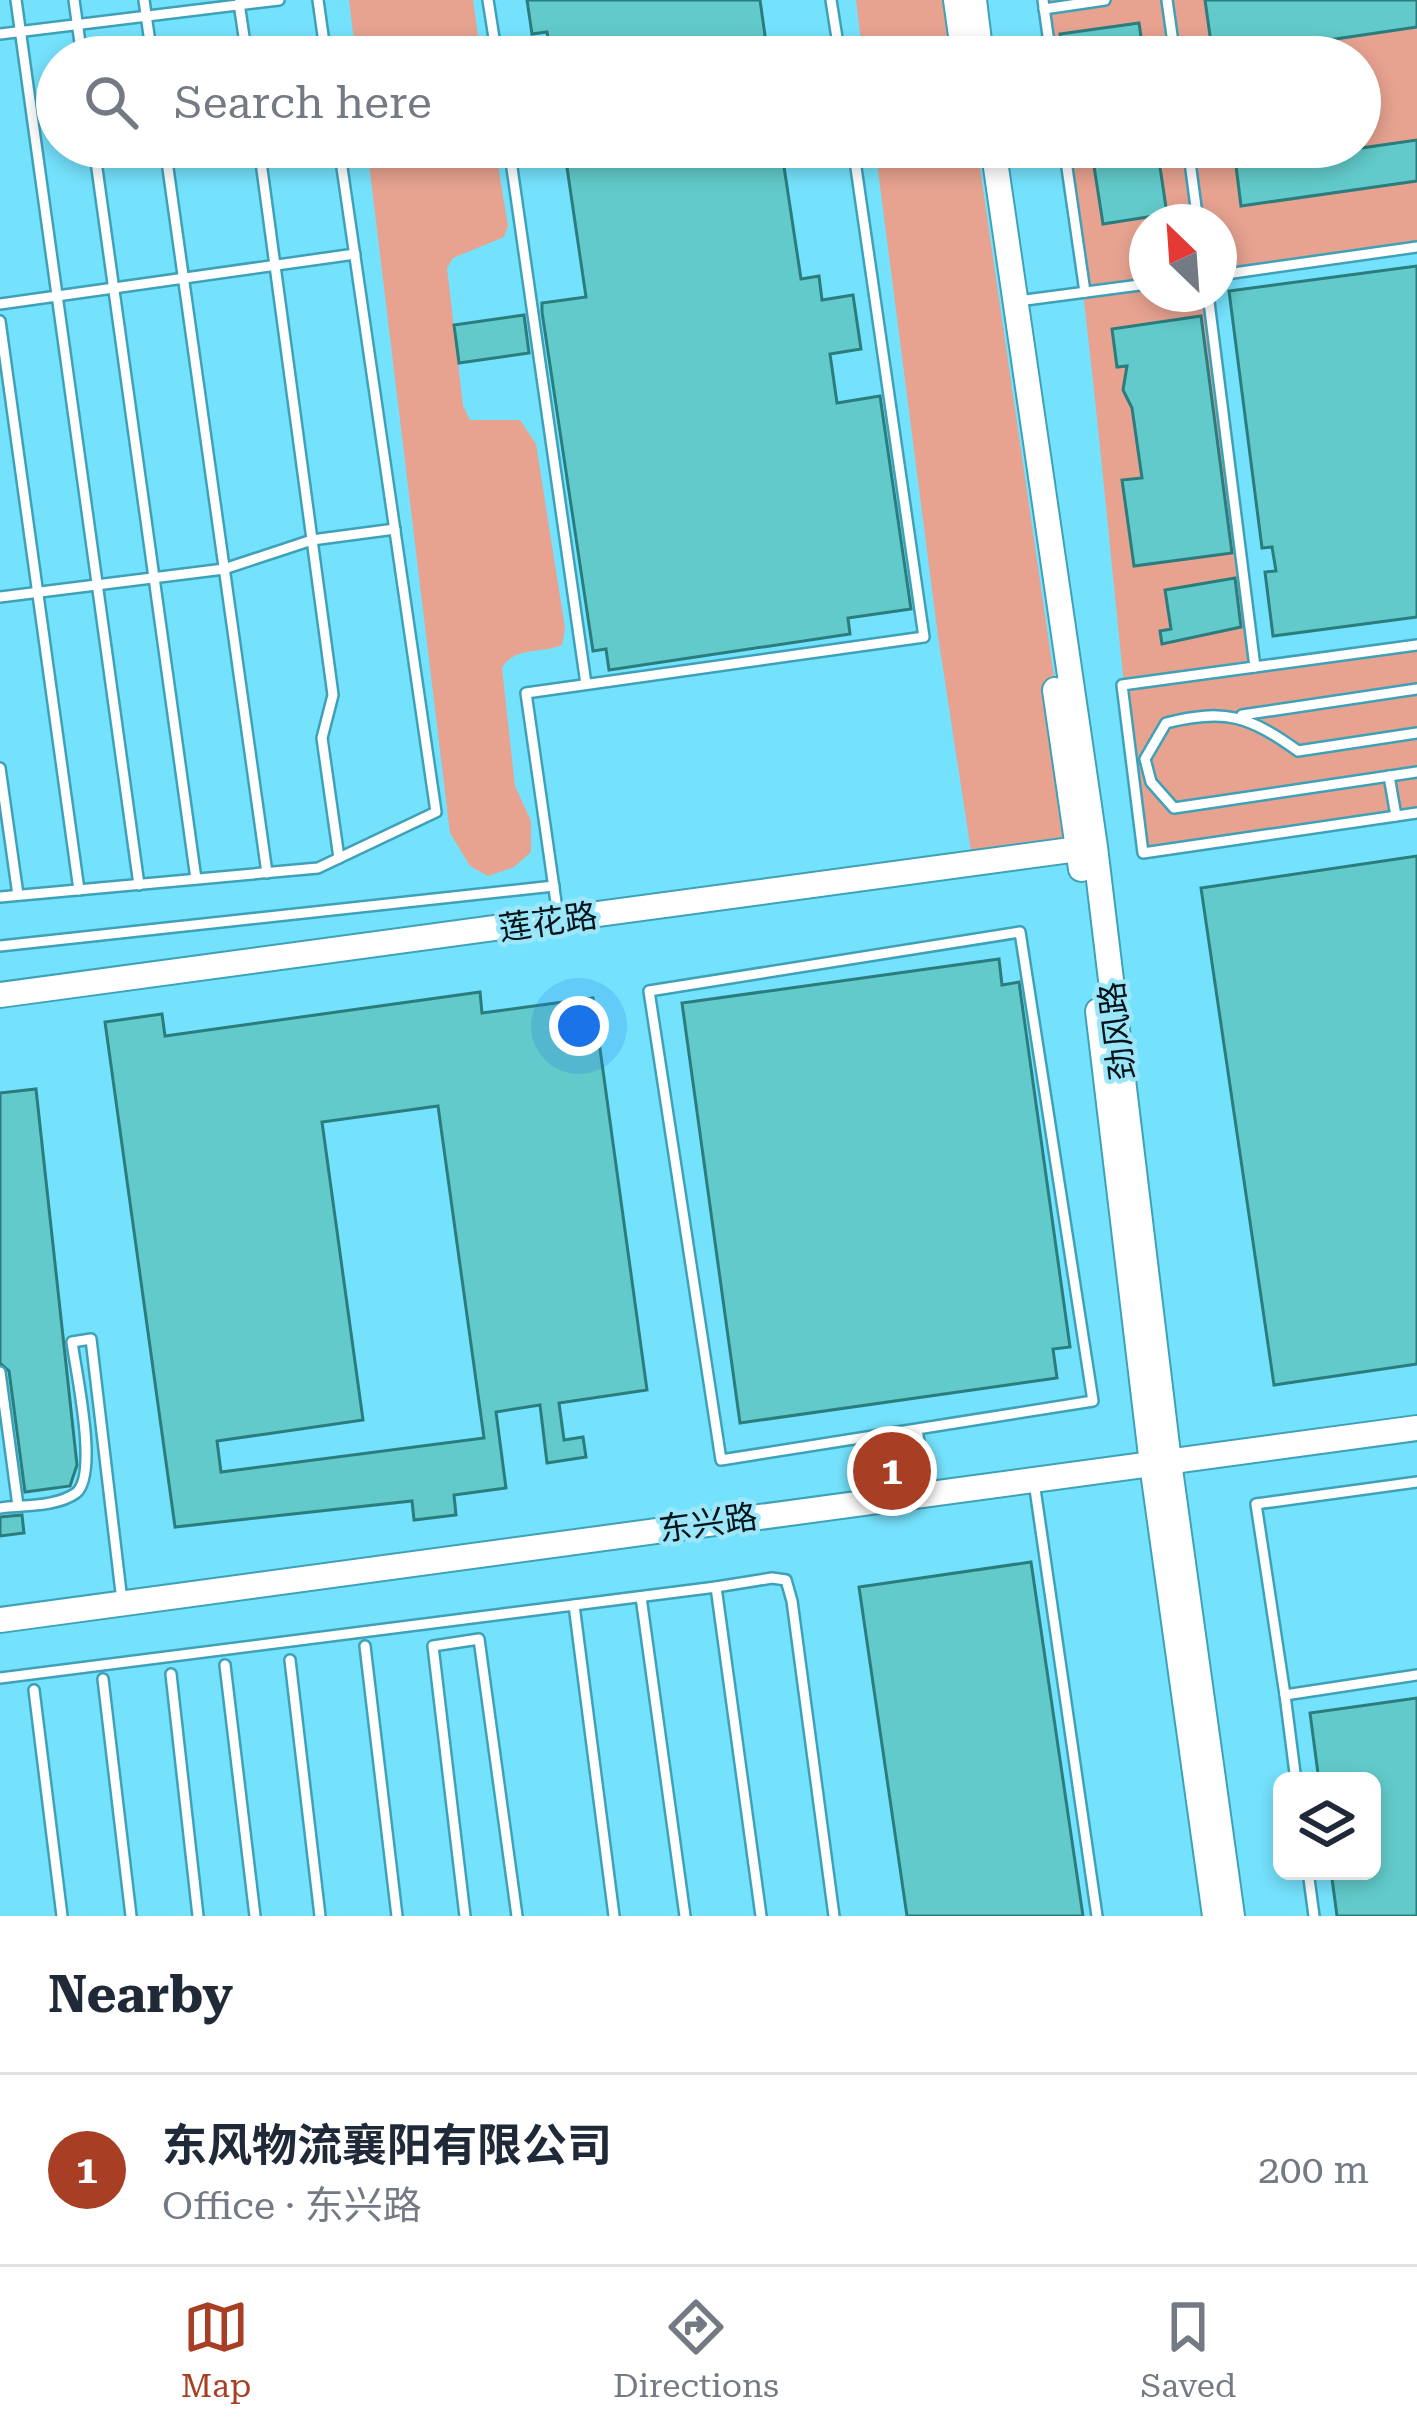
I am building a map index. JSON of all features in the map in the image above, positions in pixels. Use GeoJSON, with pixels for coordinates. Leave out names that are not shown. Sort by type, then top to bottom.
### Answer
{"type":"FeatureCollection","features":[{"type":"Feature","properties":{"kind":"street"},"geometry":{"type":"LineString","coordinates":[[956,0],[961,36]]}},
{"type":"Feature","properties":{"kind":"street"},"geometry":{"type":"LineString","coordinates":[[974,0],[978,36]]}},
{"type":"Feature","properties":{"kind":"street","name":"劲风路"},"geometry":{"type":"LineString","coordinates":[[980,168],[1087,848]]}},
{"type":"Feature","properties":{"kind":"street","name":"劲风路"},"geometry":{"type":"LineString","coordinates":[[996,168],[1087,848],[1215,1916]]}},
{"type":"Feature","properties":{"kind":"street","name":"莲花路"},"geometry":{"type":"LineString","coordinates":[[0,995],[1087,848]]}},
{"type":"Feature","properties":{"kind":"street","name":"东兴路"},"geometry":{"type":"LineString","coordinates":[[0,1620],[1417,1428]]}},
{"type":"Feature","properties":{"kind":"street","name":"劲风路"},"geometry":{"type":"LineString","coordinates":[[1160,1463],[1232,1916]]}},
{"type":"Feature","properties":{"kind":"lane"},"geometry":{"type":"LineString","coordinates":[[16,0],[36,146]]}},
{"type":"Feature","properties":{"kind":"lane"},"geometry":{"type":"LineString","coordinates":[[74,0],[79,36]]}},
{"type":"Feature","properties":{"kind":"lane"},"geometry":{"type":"LineString","coordinates":[[144,0],[149,36]]}},
{"type":"Feature","properties":{"kind":"lane"},"geometry":{"type":"LineString","coordinates":[[0,34],[279,0]]}},
{"type":"Feature","properties":{"kind":"lane"},"geometry":{"type":"LineString","coordinates":[[318,0],[323,36]]}},
{"type":"Feature","properties":{"kind":"lane"},"geometry":{"type":"LineString","coordinates":[[488,0],[493,36]]}},
{"type":"Feature","properties":{"kind":"lane"},"geometry":{"type":"LineString","coordinates":[[831,0],[837,36]]}},
{"type":"Feature","properties":{"kind":"lane"},"geometry":{"type":"LineString","coordinates":[[1048,36],[1043,4],[1105,0]]}},
{"type":"Feature","properties":{"kind":"lane"},"geometry":{"type":"LineString","coordinates":[[1167,0],[1172,36]]}},
{"type":"Feature","properties":{"kind":"lane"},"geometry":{"type":"LineString","coordinates":[[239,2],[244,36]]}},
{"type":"Feature","properties":{"kind":"lane"},"geometry":{"type":"LineString","coordinates":[[39,168],[140,884]]}},
{"type":"Feature","properties":{"kind":"lane"},"geometry":{"type":"LineString","coordinates":[[97,168],[196,879]]}},
{"type":"Feature","properties":{"kind":"lane"},"geometry":{"type":"LineString","coordinates":[[168,168],[267,873]]}},
{"type":"Feature","properties":{"kind":"lane"},"geometry":{"type":"LineString","coordinates":[[262,168],[333,695],[322,738],[339,858]]}},
{"type":"Feature","properties":{"kind":"lane"},"geometry":{"type":"LineString","coordinates":[[0,897],[319,868],[436,812],[342,168]]}},
{"type":"Feature","properties":{"kind":"lane"},"geometry":{"type":"LineString","coordinates":[[512,168],[586,684]]}},
{"type":"Feature","properties":{"kind":"lane"},"geometry":{"type":"LineString","coordinates":[[558,921],[526,693],[924,637],[856,168]]}},
{"type":"Feature","properties":{"kind":"lane"},"geometry":{"type":"LineString","coordinates":[[1067,168],[1085,292]]}},
{"type":"Feature","properties":{"kind":"lane"},"geometry":{"type":"LineString","coordinates":[[1191,168],[1196,204]]}},
{"type":"Feature","properties":{"kind":"lane"},"geometry":{"type":"LineString","coordinates":[[1237,273],[1417,248]]}},
{"type":"Feature","properties":{"kind":"lane"},"geometry":{"type":"LineString","coordinates":[[0,304],[355,254]]}},
{"type":"Feature","properties":{"kind":"lane"},"geometry":{"type":"LineString","coordinates":[[1012,302],[1129,286]]}},
{"type":"Feature","properties":{"kind":"lane"},"geometry":{"type":"LineString","coordinates":[[1210,312],[1256,667]]}},
{"type":"Feature","properties":{"kind":"lane"},"geometry":{"type":"LineString","coordinates":[[0,322],[79,890]]}},
{"type":"Feature","properties":{"kind":"lane"},"geometry":{"type":"LineString","coordinates":[[0,597],[224,569],[312,539],[395,530]]}},
{"type":"Feature","properties":{"kind":"lane"},"geometry":{"type":"LineString","coordinates":[[1417,645],[1122,685],[1143,853],[1417,813]]}},
{"type":"Feature","properties":{"kind":"lane"},"geometry":{"type":"LineString","coordinates":[[1417,689],[1237,716],[1204,713],[1166,723],[1145,759],[1151,782],[1174,808],[1417,772]]}},
{"type":"Feature","properties":{"kind":"lane"},"geometry":{"type":"LineString","coordinates":[[1237,716],[1298,751],[1417,734]]}},
{"type":"Feature","properties":{"kind":"lane"},"geometry":{"type":"LineString","coordinates":[[0,768],[17,896]]}},
{"type":"Feature","properties":{"kind":"lane"},"geometry":{"type":"LineString","coordinates":[[1389,776],[1396,816]]}},
{"type":"Feature","properties":{"kind":"lane"},"geometry":{"type":"LineString","coordinates":[[0,946],[554,886]]}},
{"type":"Feature","properties":{"kind":"lane"},"geometry":{"type":"LineString","coordinates":[[1020,932],[1093,1402],[917,1429],[721,1460],[649,991],[1020,932]]}},
{"type":"Feature","properties":{"kind":"lane"},"geometry":{"type":"LineString","coordinates":[[0,1508],[62,1500],[80,1490],[86,1480],[72,1342],[91,1339],[122,1604]]}},
{"type":"Feature","properties":{"kind":"lane"},"geometry":{"type":"LineString","coordinates":[[0,1372],[4,1434],[18,1506]]}},
{"type":"Feature","properties":{"kind":"lane"},"geometry":{"type":"LineString","coordinates":[[917,1429],[927,1493]]}},
{"type":"Feature","properties":{"kind":"lane"},"geometry":{"type":"LineString","coordinates":[[1034,1479],[1097,1916]]}},
{"type":"Feature","properties":{"kind":"lane"},"geometry":{"type":"LineString","coordinates":[[1295,1772],[1256,1504],[1417,1482]]}},
{"type":"Feature","properties":{"kind":"lane"},"geometry":{"type":"LineString","coordinates":[[0,1678],[772,1578],[786,1580],[834,1916]]}},
{"type":"Feature","properties":{"kind":"lane"},"geometry":{"type":"LineString","coordinates":[[716,1588],[761,1916]]}},
{"type":"Feature","properties":{"kind":"lane"},"geometry":{"type":"LineString","coordinates":[[641,1597],[685,1916]]}},
{"type":"Feature","properties":{"kind":"lane"},"geometry":{"type":"LineString","coordinates":[[574,1605],[614,1916]]}},
{"type":"Feature","properties":{"kind":"lane"},"geometry":{"type":"LineString","coordinates":[[465,1916],[433,1646],[479,1639],[517,1916]]}},
{"type":"Feature","properties":{"kind":"lane"},"geometry":{"type":"LineString","coordinates":[[365,1646],[397,1916]]}},
{"type":"Feature","properties":{"kind":"lane"},"geometry":{"type":"LineString","coordinates":[[290,1660],[320,1916]]}},
{"type":"Feature","properties":{"kind":"lane"},"geometry":{"type":"LineString","coordinates":[[224,1665],[255,1916]]}},
{"type":"Feature","properties":{"kind":"lane"},"geometry":{"type":"LineString","coordinates":[[171,1673],[198,1916]]}},
{"type":"Feature","properties":{"kind":"lane"},"geometry":{"type":"LineString","coordinates":[[1285,1695],[1417,1675]]}},
{"type":"Feature","properties":{"kind":"lane"},"geometry":{"type":"LineString","coordinates":[[103,1678],[131,1916]]}},
{"type":"Feature","properties":{"kind":"lane"},"geometry":{"type":"LineString","coordinates":[[34,1690],[62,1916]]}},
{"type":"Feature","properties":{"kind":"lane"},"geometry":{"type":"LineString","coordinates":[[1309,1880],[1314,1916]]}},
{"type":"Feature","properties":{"kind":"shaded area"},"geometry":{"type":"Polygon","coordinates":[[[0,0],[1417,0],[1417,1916],[0,1916],[0,0]]]}},
{"type":"Feature","properties":{"kind":"shaded area"},"geometry":{"type":"Polygon","coordinates":[[[349,0],[473,0],[478,36],[353,36],[349,0]]]}},
{"type":"Feature","properties":{"kind":"shaded area"},"geometry":{"type":"Polygon","coordinates":[[[856,0],[957,0],[962,36],[860,36],[856,0]]]}},
{"type":"Feature","properties":{"kind":"shaded area"},"geometry":{"type":"Polygon","coordinates":[[[1043,0],[1417,0],[1417,247],[1237,272],[1237,204],[1129,204],[1129,312],[1210,312],[1255,667],[1417,645],[1417,813],[1143,853],[1067,168],[1381,168],[1381,36],[1048,36],[1043,0]]]}},
{"type":"Feature","properties":{"kind":"shaded area"},"geometry":{"type":"Polygon","coordinates":[[[370,168],[498,168],[508,226],[504,237],[453,258],[447,268],[463,406],[470,420],[520,420],[536,444],[565,628],[562,645],[521,653],[502,668],[515,786],[531,821],[531,852],[514,867],[488,876],[470,866],[450,833],[370,168]]]}},
{"type":"Feature","properties":{"kind":"shaded area"},"geometry":{"type":"Polygon","coordinates":[[[878,168],[980,168],[1079,849],[973,864],[938,636],[878,168]]]}},
{"type":"Feature","properties":{"kind":"building"},"geometry":{"type":"Polygon","coordinates":[[[527,0],[760,0],[765,36],[548,36],[547,32],[532,34],[527,0]]]}},
{"type":"Feature","properties":{"kind":"building"},"geometry":{"type":"Polygon","coordinates":[[[1205,0],[1417,0],[1417,27],[1356,36],[1210,36],[1205,0]]]}},
{"type":"Feature","properties":{"kind":"building"},"geometry":{"type":"Polygon","coordinates":[[[1139,23],[1141,36],[1060,36],[1139,23]]]}},
{"type":"Feature","properties":{"kind":"building"},"geometry":{"type":"Polygon","coordinates":[[[1417,140],[1417,181],[1241,206],[1236,168],[1381,168],[1381,145],[1417,140]]]}},
{"type":"Feature","properties":{"kind":"building"},"geometry":{"type":"Polygon","coordinates":[[[567,168],[784,168],[801,279],[819,276],[822,300],[853,295],[861,349],[830,354],[837,403],[880,396],[911,609],[848,618],[850,634],[609,670],[606,649],[593,651],[542,312],[542,303],[586,297],[567,168]]]}},
{"type":"Feature","properties":{"kind":"building"},"geometry":{"type":"Polygon","coordinates":[[[1094,168],[1160,168],[1166,204],[1129,204],[1129,220],[1103,224],[1094,168]]]}},
{"type":"Feature","properties":{"kind":"building"},"geometry":{"type":"Polygon","coordinates":[[[1417,266],[1417,617],[1273,636],[1265,572],[1276,571],[1272,547],[1262,548],[1232,312],[1237,312],[1237,290],[1417,266]]]}},
{"type":"Feature","properties":{"kind":"building"},"geometry":{"type":"Polygon","coordinates":[[[524,315],[529,353],[459,363],[454,325],[524,315]]]}},
{"type":"Feature","properties":{"kind":"building"},"geometry":{"type":"Polygon","coordinates":[[[1201,316],[1232,553],[1134,566],[1122,480],[1142,478],[1132,408],[1123,390],[1127,366],[1117,367],[1112,329],[1201,316]]]}},
{"type":"Feature","properties":{"kind":"building"},"geometry":{"type":"Polygon","coordinates":[[[1235,578],[1241,627],[1162,644],[1160,631],[1171,629],[1165,590],[1235,578]]]}},
{"type":"Feature","properties":{"kind":"building"},"geometry":{"type":"Polygon","coordinates":[[[1417,856],[1417,1364],[1274,1385],[1201,888],[1417,856]]]}},
{"type":"Feature","properties":{"kind":"building"},"geometry":{"type":"Polygon","coordinates":[[[999,959],[1002,985],[1019,982],[1070,1347],[1053,1349],[1057,1378],[740,1423],[682,1003],[999,959]]]}},
{"type":"Feature","properties":{"kind":"building"},"geometry":{"type":"Polygon","coordinates":[[[480,992],[482,1013],[593,998],[647,1390],[559,1403],[564,1440],[583,1437],[586,1457],[547,1463],[540,1405],[496,1412],[506,1488],[454,1495],[456,1515],[414,1520],[412,1501],[175,1527],[105,1022],[162,1014],[165,1036],[480,992]],[[438,1106],[322,1122],[363,1420],[217,1441],[221,1472],[484,1438],[438,1106]]]}},
{"type":"Feature","properties":{"kind":"building"},"geometry":{"type":"Polygon","coordinates":[[[36,1089],[77,1465],[70,1486],[25,1492],[9,1371],[0,1363],[0,1093],[36,1089]]]}},
{"type":"Feature","properties":{"kind":"building"},"geometry":{"type":"Polygon","coordinates":[[[22,1515],[24,1533],[0,1536],[0,1517],[22,1515]]]}},
{"type":"Feature","properties":{"kind":"building"},"geometry":{"type":"Polygon","coordinates":[[[1031,1562],[1083,1916],[907,1916],[859,1587],[1031,1562]]]}},
{"type":"Feature","properties":{"kind":"building"},"geometry":{"type":"Polygon","coordinates":[[[1417,1698],[1417,1916],[1337,1916],[1332,1880],[1381,1880],[1381,1772],[1318,1772],[1310,1713],[1417,1698]]]}},
{"type":"Feature","properties":{"kind":"place","name":"东风物流襄阳有限公司"},"geometry":{"type":"Point","coordinates":[892,1471]}}]}
